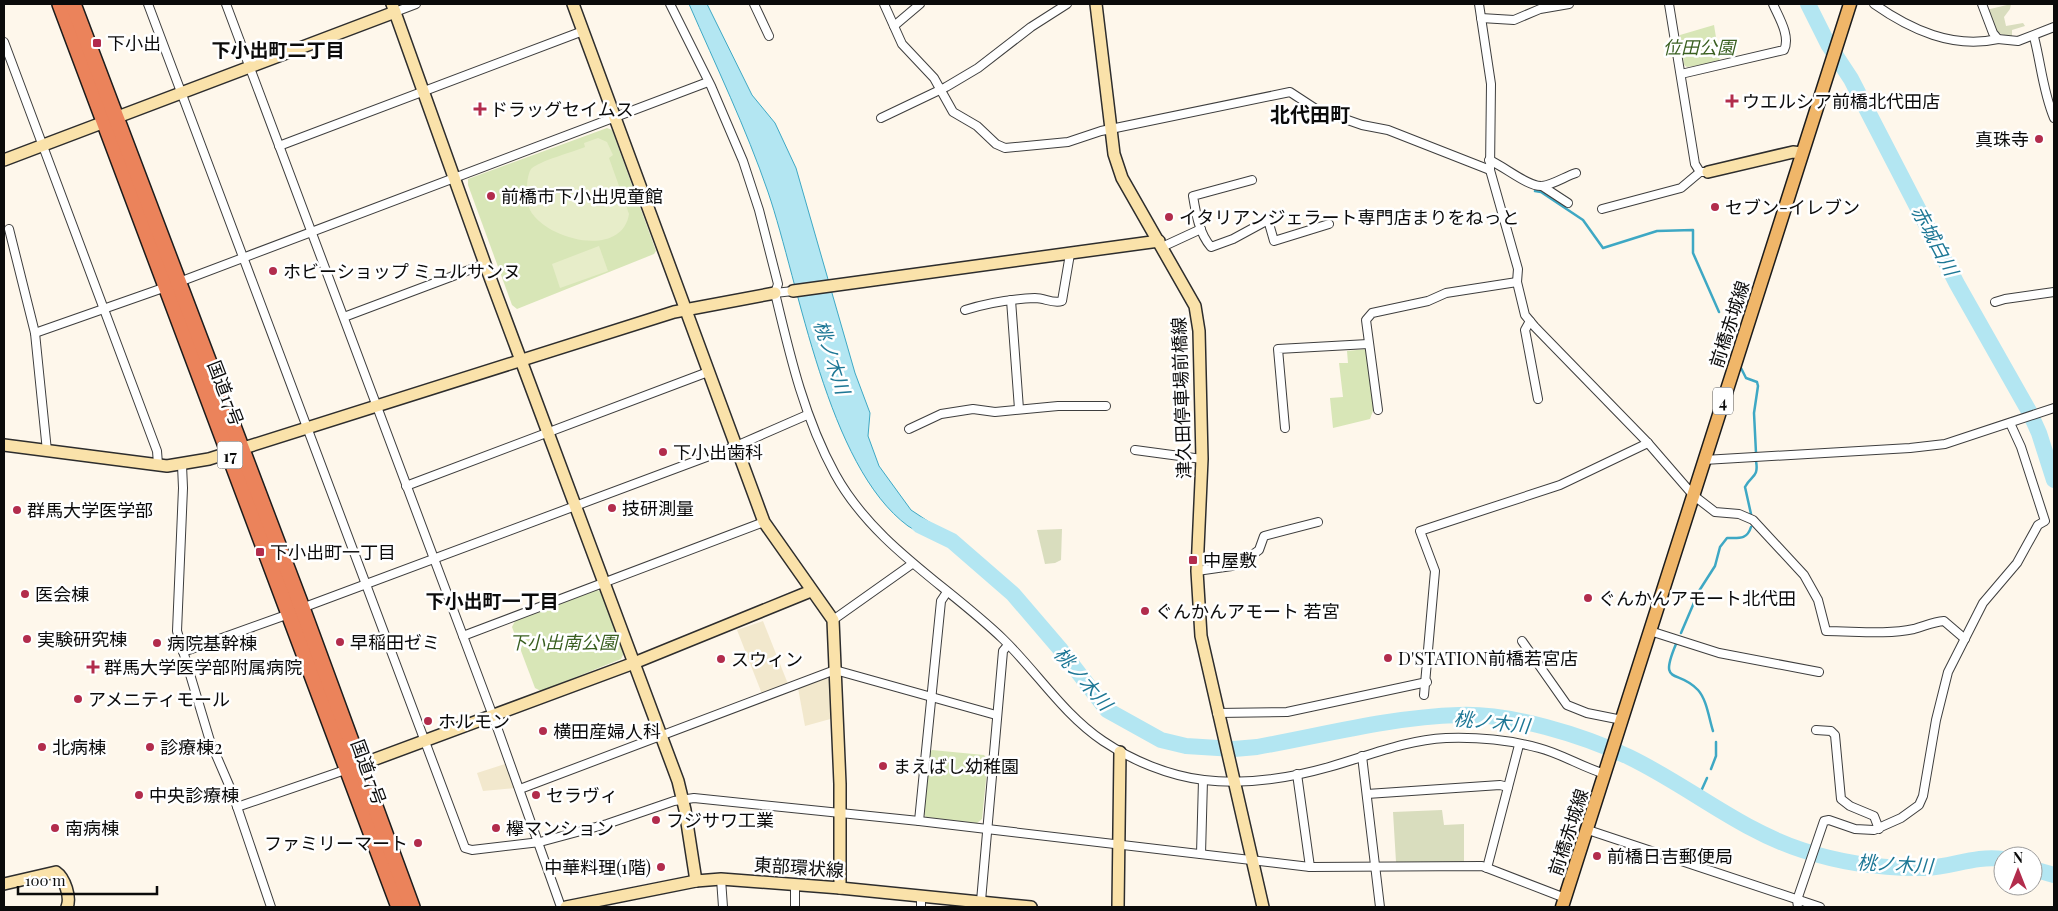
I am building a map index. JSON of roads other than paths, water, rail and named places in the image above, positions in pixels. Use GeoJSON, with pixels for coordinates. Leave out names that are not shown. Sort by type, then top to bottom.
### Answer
{"type":"FeatureCollection","features":[{"type":"Feature","properties":{"kind":"highway","name":"国道17号"},"geometry":{"type":"LineString","coordinates":[[60,4],[110,120],[354,767],[412,907]]}},
{"type":"Feature","properties":{"kind":"highway","name":"国道17号"},"geometry":{"type":"LineString","coordinates":[[74,4],[110,120]]}},
{"type":"Feature","properties":{"kind":"highway","name":"国道17号"},"geometry":{"type":"LineString","coordinates":[[354,767],[399,907]]}},
{"type":"Feature","properties":{"kind":"main road","name":"前橋赤城線"},"geometry":{"type":"LineString","coordinates":[[1621,725],[1850,4]]}},
{"type":"Feature","properties":{"kind":"main road","name":"4"},"geometry":{"type":"LineString","coordinates":[[1606,771],[1621,725]]}},
{"type":"Feature","properties":{"kind":"main road","name":"前橋赤城線"},"geometry":{"type":"LineString","coordinates":[[1563,903],[1606,771]]}},
{"type":"Feature","properties":{"kind":"street"},"geometry":{"type":"LineString","coordinates":[[148,4],[465,848],[472,850],[540,842],[607,824],[683,799],[919,821],[988,831],[1118,844],[1310,867],[1476,866],[1487,868],[1563,903]]}},
{"type":"Feature","properties":{"kind":"street"},"geometry":{"type":"LineString","coordinates":[[226,4],[520,788],[561,907]]}},
{"type":"Feature","properties":{"kind":"street"},"geometry":{"type":"LineString","coordinates":[[4,160],[250,68],[394,8],[416,4]]}},
{"type":"Feature","properties":{"kind":"street"},"geometry":{"type":"LineString","coordinates":[[573,4],[764,522],[833,620],[840,813],[840,888]]}},
{"type":"Feature","properties":{"kind":"street"},"geometry":{"type":"LineString","coordinates":[[670,4],[728,123],[753,188],[778,284],[775,293],[807,415],[836,476],[866,517],[912,564],[987,624],[1086,728],[1120,752],[1155,768],[1203,780],[1233,781],[1297,774],[1329,767],[1387,748],[1445,738],[1476,738],[1519,744],[1538,748],[1606,771]]}},
{"type":"Feature","properties":{"kind":"street"},"geometry":{"type":"LineString","coordinates":[[754,4],[769,36]]}},
{"type":"Feature","properties":{"kind":"street"},"geometry":{"type":"LineString","coordinates":[[884,4],[902,44],[925,67],[941,89],[956,115],[977,126],[993,142],[1005,148],[1059,144],[1109,130],[1290,92],[1316,109],[1362,125],[1388,130],[1490,170]]}},
{"type":"Feature","properties":{"kind":"street"},"geometry":{"type":"LineString","coordinates":[[894,26],[920,4]]}},
{"type":"Feature","properties":{"kind":"street"},"geometry":{"type":"LineString","coordinates":[[881,118],[941,89],[978,68],[1031,27],[1067,4]]}},
{"type":"Feature","properties":{"kind":"street","name":"津久田停車場前橋線"},"geometry":{"type":"LineString","coordinates":[[1096,4],[1109,130],[1114,154],[1122,178],[1195,306],[1198,323],[1202,459],[1197,571],[1200,636],[1233,781]]}},
{"type":"Feature","properties":{"kind":"street"},"geometry":{"type":"LineString","coordinates":[[1479,4],[1491,84],[1490,170],[1518,269],[1517,282],[1525,315],[1648,443],[1693,495],[1715,512],[1739,514],[1753,520],[1804,575],[1818,600],[1826,631],[1886,632],[1914,629],[1931,622],[1944,621],[1965,639]]}},
{"type":"Feature","properties":{"kind":"street"},"geometry":{"type":"LineString","coordinates":[[1481,18],[1514,20],[1540,8],[1570,4]]}},
{"type":"Feature","properties":{"kind":"street"},"geometry":{"type":"LineString","coordinates":[[1669,4],[1695,164],[1704,172]]}},
{"type":"Feature","properties":{"kind":"street"},"geometry":{"type":"LineString","coordinates":[[1681,74],[1784,50],[1786,45],[1785,32],[1773,4]]}},
{"type":"Feature","properties":{"kind":"street"},"geometry":{"type":"LineString","coordinates":[[1874,4],[1890,15],[1928,34],[1969,42],[1998,39],[2018,42],[2034,37],[2054,27]]}},
{"type":"Feature","properties":{"kind":"street"},"geometry":{"type":"LineString","coordinates":[[1982,4],[1993,33],[1998,39]]}},
{"type":"Feature","properties":{"kind":"street"},"geometry":{"type":"LineString","coordinates":[[394,8],[422,92],[550,432],[683,799],[696,881]]}},
{"type":"Feature","properties":{"kind":"street"},"geometry":{"type":"LineString","coordinates":[[279,146],[583,31]]}},
{"type":"Feature","properties":{"kind":"street"},"geometry":{"type":"LineString","coordinates":[[2034,37],[2042,68],[2044,94],[2054,118]]}},
{"type":"Feature","properties":{"kind":"street"},"geometry":{"type":"LineString","coordinates":[[4,42],[157,451],[158,464]]}},
{"type":"Feature","properties":{"kind":"street"},"geometry":{"type":"LineString","coordinates":[[35,333],[243,258],[708,82]]}},
{"type":"Feature","properties":{"kind":"street"},"geometry":{"type":"LineString","coordinates":[[1602,208],[1681,188],[1704,172],[1793,152],[1802,153]]}},
{"type":"Feature","properties":{"kind":"street"},"geometry":{"type":"LineString","coordinates":[[1489,160],[1505,166],[1527,183],[1542,186],[1568,203]]}},
{"type":"Feature","properties":{"kind":"street"},"geometry":{"type":"LineString","coordinates":[[1542,186],[1576,172]]}},
{"type":"Feature","properties":{"kind":"street"},"geometry":{"type":"LineString","coordinates":[[1252,180],[1193,196],[1196,218],[1211,247],[1233,239],[1268,220],[1274,241],[1329,224]]}},
{"type":"Feature","properties":{"kind":"street"},"geometry":{"type":"LineString","coordinates":[[9,229],[35,333],[47,451]]}},
{"type":"Feature","properties":{"kind":"street"},"geometry":{"type":"LineString","coordinates":[[4,446],[158,464],[182,465],[686,309],[834,284],[1160,244],[1201,229]]}},
{"type":"Feature","properties":{"kind":"street"},"geometry":{"type":"LineString","coordinates":[[965,310],[1011,300],[1037,298],[1056,302],[1062,301],[1070,254]]}},
{"type":"Feature","properties":{"kind":"street"},"geometry":{"type":"LineString","coordinates":[[344,317],[486,264]]}},
{"type":"Feature","properties":{"kind":"street"},"geometry":{"type":"LineString","coordinates":[[1378,410],[1366,320],[1372,313],[1428,300],[1446,293],[1517,282]]}},
{"type":"Feature","properties":{"kind":"street"},"geometry":{"type":"LineString","coordinates":[[1995,302],[2054,292]]}},
{"type":"Feature","properties":{"kind":"street"},"geometry":{"type":"LineString","coordinates":[[1011,300],[1019,409]]}},
{"type":"Feature","properties":{"kind":"street"},"geometry":{"type":"LineString","coordinates":[[1530,321],[1525,330],[1538,399]]}},
{"type":"Feature","properties":{"kind":"street"},"geometry":{"type":"LineString","coordinates":[[1285,428],[1278,349],[1368,344]]}},
{"type":"Feature","properties":{"kind":"street"},"geometry":{"type":"LineString","coordinates":[[406,486],[708,372]]}},
{"type":"Feature","properties":{"kind":"street"},"geometry":{"type":"LineString","coordinates":[[910,429],[944,413],[973,409],[989,412],[1106,406]]}},
{"type":"Feature","properties":{"kind":"street"},"geometry":{"type":"LineString","coordinates":[[1704,460],[1910,448],[1945,444],[2054,408]]}},
{"type":"Feature","properties":{"kind":"street"},"geometry":{"type":"LineString","coordinates":[[182,652],[736,446],[807,415]]}},
{"type":"Feature","properties":{"kind":"street"},"geometry":{"type":"LineString","coordinates":[[1798,904],[1809,863],[1824,821],[1828,820],[1855,829],[1880,829],[1913,810],[1921,801],[1936,720],[1948,672],[1983,603],[2017,563],[2038,525],[2045,521],[2011,422]]}},
{"type":"Feature","properties":{"kind":"street"},"geometry":{"type":"LineString","coordinates":[[1424,695],[1427,682],[1435,571],[1420,531],[1560,485],[1648,443]]}},
{"type":"Feature","properties":{"kind":"street"},"geometry":{"type":"LineString","coordinates":[[1135,450],[1202,459]]}},
{"type":"Feature","properties":{"kind":"street"},"geometry":{"type":"LineString","coordinates":[[182,465],[183,488],[176,627],[210,741],[236,807],[271,907]]}},
{"type":"Feature","properties":{"kind":"street"},"geometry":{"type":"LineString","coordinates":[[463,636],[605,584],[764,522]]}},
{"type":"Feature","properties":{"kind":"street"},"geometry":{"type":"LineString","coordinates":[[1197,571],[1232,566],[1259,550],[1264,536],[1318,522]]}},
{"type":"Feature","properties":{"kind":"street"},"geometry":{"type":"LineString","coordinates":[[833,620],[912,564]]}},
{"type":"Feature","properties":{"kind":"street"},"geometry":{"type":"LineString","coordinates":[[236,807],[354,767],[634,663],[805,595],[812,590]]}},
{"type":"Feature","properties":{"kind":"street"},"geometry":{"type":"LineString","coordinates":[[919,821],[941,601],[947,592]]}},
{"type":"Feature","properties":{"kind":"street"},"geometry":{"type":"LineString","coordinates":[[1650,631],[1718,653],[1819,672]]}},
{"type":"Feature","properties":{"kind":"street"},"geometry":{"type":"LineString","coordinates":[[1522,641],[1567,706],[1621,725]]}},
{"type":"Feature","properties":{"kind":"street"},"geometry":{"type":"LineString","coordinates":[[981,901],[996,715],[1003,651],[1008,645]]}},
{"type":"Feature","properties":{"kind":"street"},"geometry":{"type":"LineString","coordinates":[[520,788],[835,670],[996,715]]}},
{"type":"Feature","properties":{"kind":"street"},"geometry":{"type":"LineString","coordinates":[[1218,717],[1287,712],[1427,682]]}},
{"type":"Feature","properties":{"kind":"street"},"geometry":{"type":"LineString","coordinates":[[1816,730],[1830,731],[1834,735],[1841,799],[1850,806],[1874,816],[1880,829]]}},
{"type":"Feature","properties":{"kind":"street"},"geometry":{"type":"LineString","coordinates":[[1487,868],[1519,744]]}},
{"type":"Feature","properties":{"kind":"street"},"geometry":{"type":"LineString","coordinates":[[1118,907],[1120,752]]}},
{"type":"Feature","properties":{"kind":"street"},"geometry":{"type":"LineString","coordinates":[[1362,756],[1380,907]]}},
{"type":"Feature","properties":{"kind":"street"},"geometry":{"type":"LineString","coordinates":[[1297,774],[1310,867]]}},
{"type":"Feature","properties":{"kind":"street"},"geometry":{"type":"LineString","coordinates":[[1200,854],[1203,780]]}},
{"type":"Feature","properties":{"kind":"street"},"geometry":{"type":"LineString","coordinates":[[1233,781],[1263,907]]}},
{"type":"Feature","properties":{"kind":"street"},"geometry":{"type":"LineString","coordinates":[[1367,794],[1500,785],[1508,787]]}},
{"type":"Feature","properties":{"kind":"street"},"geometry":{"type":"LineString","coordinates":[[1588,830],[1798,904],[1820,907]]}},
{"type":"Feature","properties":{"kind":"street"},"geometry":{"type":"LineString","coordinates":[[4,884],[56,872],[63,879],[69,902],[67,907]]}},
{"type":"Feature","properties":{"kind":"street"},"geometry":{"type":"LineString","coordinates":[[721,879],[723,907]]}},
{"type":"Feature","properties":{"kind":"street","name":"東部環状線"},"geometry":{"type":"LineString","coordinates":[[566,907],[696,881],[721,879],[921,895],[1031,907]]}},
{"type":"Feature","properties":{"kind":"street"},"geometry":{"type":"LineString","coordinates":[[795,884],[795,907]]}},
{"type":"Feature","properties":{"kind":"street"},"geometry":{"type":"LineString","coordinates":[[921,895],[921,907]]}},
{"type":"Feature","properties":{"kind":"water"},"geometry":{"type":"Polygon","coordinates":[[[689,4],[707,4],[752,95],[775,123],[796,168],[855,373],[870,413],[868,436],[879,466],[911,510],[955,539],[925,533],[908,526],[880,498],[856,462],[837,419],[820,372],[768,192],[740,121],[689,4]]]}},
{"type":"Feature","properties":{"kind":"waterway","name":"赤城白川"},"geometry":{"type":"LineString","coordinates":[[1808,4],[1828,44],[1851,79],[1957,284],[2030,413],[2039,433],[2054,480]]}},
{"type":"Feature","properties":{"kind":"waterway"},"geometry":{"type":"LineString","coordinates":[[1535,191],[1541,192],[1583,220],[1603,248],[1657,231],[1693,230],[1693,253],[1719,312]]}},
{"type":"Feature","properties":{"kind":"waterway"},"geometry":{"type":"LineString","coordinates":[[1725,337],[1732,350]]}},
{"type":"Feature","properties":{"kind":"waterway"},"geometry":{"type":"LineString","coordinates":[[1741,368],[1746,378],[1757,382],[1758,386],[1754,413],[1756,453]]}},
{"type":"Feature","properties":{"kind":"waterway"},"geometry":{"type":"LineString","coordinates":[[1751,514],[1745,487],[1755,474],[1756,461]]}},
{"type":"Feature","properties":{"kind":"waterway","name":"桃ノ木川"},"geometry":{"type":"LineString","coordinates":[[919,525],[952,541],[1013,594],[1061,650],[1107,710],[1161,740],[1186,746],[1234,749],[1257,747],[1408,719],[1459,715],[1501,718],[1546,727],[1590,741],[1629,757],[1651,768],[1756,831],[1817,855],[1863,864],[1910,868],[1936,867],[1993,858]]}},
{"type":"Feature","properties":{"kind":"waterway"},"geometry":{"type":"LineString","coordinates":[[1681,633],[1699,591],[1715,566],[1720,547],[1727,538],[1745,536],[1751,527]]}},
{"type":"Feature","properties":{"kind":"waterway"},"geometry":{"type":"LineString","coordinates":[[1676,644],[1669,666],[1670,672],[1691,683],[1701,694],[1706,704],[1713,731]]}},
{"type":"Feature","properties":{"kind":"waterway"},"geometry":{"type":"LineString","coordinates":[[1711,769],[1716,756],[1716,742]]}},
{"type":"Feature","properties":{"kind":"waterway"},"geometry":{"type":"LineString","coordinates":[[1698,798],[1707,778]]}},
{"type":"Feature","properties":{"kind":"waterway","name":"桃ノ木川"},"geometry":{"type":"LineString","coordinates":[[2043,872],[2054,875]]}},
{"type":"Feature","properties":{"kind":"place","name":"下小出"},"geometry":{"type":"Point","coordinates":[97,43]}},
{"type":"Feature","properties":{"kind":"place","name":"ウエルシア前橋北代田店"},"geometry":{"type":"Point","coordinates":[1732,101]}},
{"type":"Feature","properties":{"kind":"place","name":"ドラッグセイムス"},"geometry":{"type":"Point","coordinates":[480,109]}},
{"type":"Feature","properties":{"kind":"place","name":"真珠寺"},"geometry":{"type":"Point","coordinates":[2039,139]}},
{"type":"Feature","properties":{"kind":"place","name":"前橋市下小出児童館"},"geometry":{"type":"Point","coordinates":[491,196]}},
{"type":"Feature","properties":{"kind":"place","name":"セブン-イレブン"},"geometry":{"type":"Point","coordinates":[1715,207]}},
{"type":"Feature","properties":{"kind":"place","name":"イタリアンジェラート専門店まりをねっと"},"geometry":{"type":"Point","coordinates":[1169,217]}},
{"type":"Feature","properties":{"kind":"place","name":"ホビーショップ ミュルサンヌ"},"geometry":{"type":"Point","coordinates":[273,271]}},
{"type":"Feature","properties":{"kind":"place","name":"下小出歯科"},"geometry":{"type":"Point","coordinates":[663,452]}},
{"type":"Feature","properties":{"kind":"place","name":"技研測量"},"geometry":{"type":"Point","coordinates":[612,508]}},
{"type":"Feature","properties":{"kind":"place","name":"群馬大学医学部"},"geometry":{"type":"Point","coordinates":[17,510]}},
{"type":"Feature","properties":{"kind":"place","name":"下小出町一丁目"},"geometry":{"type":"Point","coordinates":[260,552]}},
{"type":"Feature","properties":{"kind":"place","name":"中屋敷"},"geometry":{"type":"Point","coordinates":[1193,560]}},
{"type":"Feature","properties":{"kind":"place","name":"医会棟"},"geometry":{"type":"Point","coordinates":[25,594]}},
{"type":"Feature","properties":{"kind":"place","name":"ぐんかんアモート北代田"},"geometry":{"type":"Point","coordinates":[1588,598]}},
{"type":"Feature","properties":{"kind":"place","name":"ぐんかんアモート 若宮"},"geometry":{"type":"Point","coordinates":[1145,611]}},
{"type":"Feature","properties":{"kind":"place","name":"実験研究棟"},"geometry":{"type":"Point","coordinates":[27,639]}},
{"type":"Feature","properties":{"kind":"place","name":"早稲田ゼミ"},"geometry":{"type":"Point","coordinates":[340,642]}},
{"type":"Feature","properties":{"kind":"place","name":"病院基幹棟"},"geometry":{"type":"Point","coordinates":[157,643]}},
{"type":"Feature","properties":{"kind":"place","name":"D'STATION前橋若宮店"},"geometry":{"type":"Point","coordinates":[1388,658]}},
{"type":"Feature","properties":{"kind":"place","name":"スウィン"},"geometry":{"type":"Point","coordinates":[721,659]}},
{"type":"Feature","properties":{"kind":"place","name":"群馬大学医学部附属病院"},"geometry":{"type":"Point","coordinates":[93,667]}},
{"type":"Feature","properties":{"kind":"place","name":"アメニティモール"},"geometry":{"type":"Point","coordinates":[78,699]}},
{"type":"Feature","properties":{"kind":"place","name":"ホルモン"},"geometry":{"type":"Point","coordinates":[428,721]}},
{"type":"Feature","properties":{"kind":"place","name":"横田産婦人科"},"geometry":{"type":"Point","coordinates":[543,731]}},
{"type":"Feature","properties":{"kind":"place","name":"北病棟"},"geometry":{"type":"Point","coordinates":[42,747]}},
{"type":"Feature","properties":{"kind":"place","name":"診療棟2"},"geometry":{"type":"Point","coordinates":[150,747]}},
{"type":"Feature","properties":{"kind":"place","name":"まえばし幼稚園"},"geometry":{"type":"Point","coordinates":[883,766]}},
{"type":"Feature","properties":{"kind":"place","name":"中央診療棟"},"geometry":{"type":"Point","coordinates":[139,795]}},
{"type":"Feature","properties":{"kind":"place","name":"セラヴィ"},"geometry":{"type":"Point","coordinates":[536,795]}},
{"type":"Feature","properties":{"kind":"place","name":"フジサワ工業"},"geometry":{"type":"Point","coordinates":[656,820]}},
{"type":"Feature","properties":{"kind":"place","name":"南病棟"},"geometry":{"type":"Point","coordinates":[55,828]}},
{"type":"Feature","properties":{"kind":"place","name":"欅マンション"},"geometry":{"type":"Point","coordinates":[496,828]}},
{"type":"Feature","properties":{"kind":"place","name":"ファミリーマート"},"geometry":{"type":"Point","coordinates":[418,843]}},
{"type":"Feature","properties":{"kind":"place","name":"前橋日吉郵便局"},"geometry":{"type":"Point","coordinates":[1597,856]}},
{"type":"Feature","properties":{"kind":"place","name":"中華料理(1階)"},"geometry":{"type":"Point","coordinates":[661,867]}},
{"type":"Feature","properties":{"kind":"district","name":"下小出町二丁目"},"geometry":{"type":"Point","coordinates":[278,49]}},
{"type":"Feature","properties":{"kind":"district","name":"北代田町"},"geometry":{"type":"Point","coordinates":[1310,113]}},
{"type":"Feature","properties":{"kind":"district","name":"下小出町一丁目"},"geometry":{"type":"Point","coordinates":[492,600]}},
{"type":"Feature","properties":{"kind":"park label","name":"位田公園"},"geometry":{"type":"Point","coordinates":[1699,47]}},
{"type":"Feature","properties":{"kind":"park label","name":"下小出南公園"},"geometry":{"type":"Point","coordinates":[563,642]}}]}
